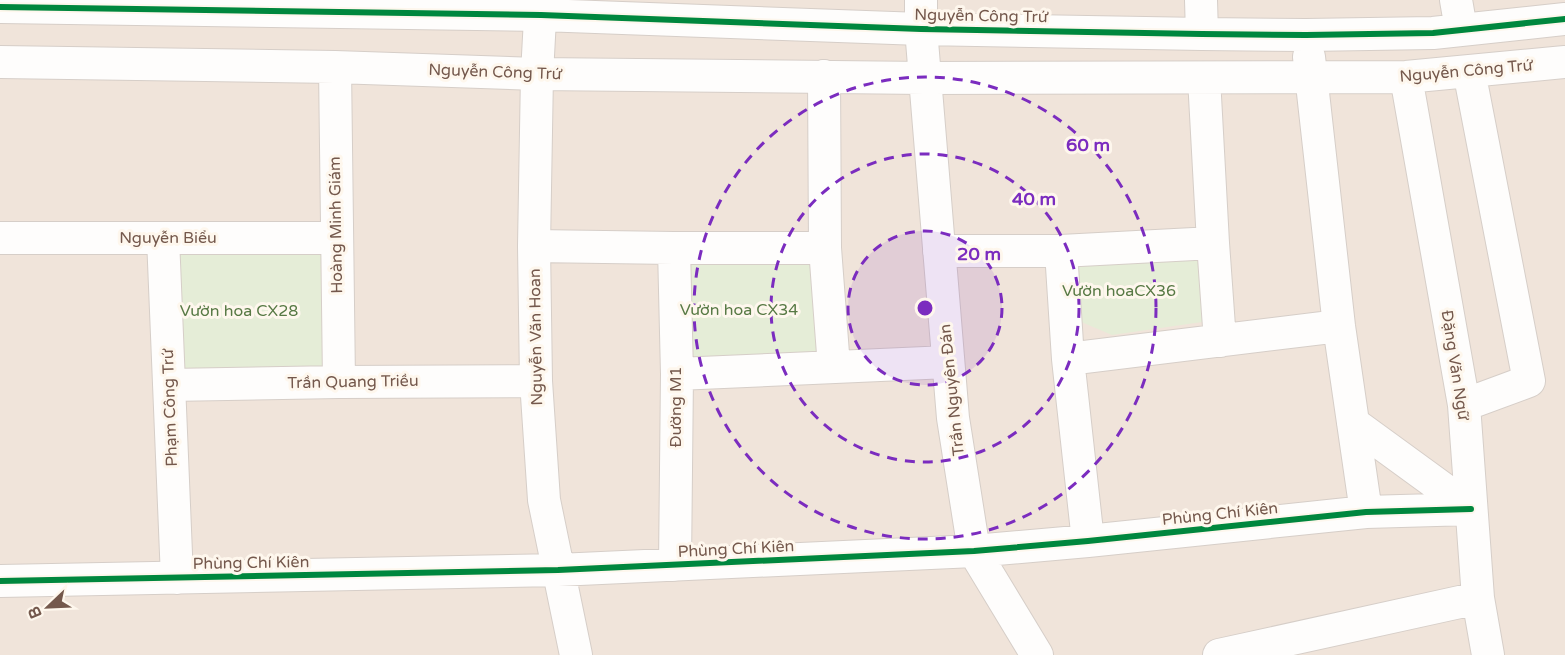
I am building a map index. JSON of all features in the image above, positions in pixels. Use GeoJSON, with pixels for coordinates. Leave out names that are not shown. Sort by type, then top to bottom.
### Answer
{"type":"FeatureCollection","features":[{"type":"Feature","properties":{"kind":"street"},"geometry":{"type":"LineString","coordinates":[[1201,0],[1202,34]]}},
{"type":"Feature","properties":{"kind":"street","name":"Nguyễn Công Trứ"},"geometry":{"type":"LineString","coordinates":[[0,7],[209,5],[921,14],[1202,34],[1306,35],[1433,33],[1458,15],[1565,19]]}},
{"type":"Feature","properties":{"kind":"street","name":"Nguyễn Văn Hoan"},"geometry":{"type":"LineString","coordinates":[[541,8],[537,74],[534,246],[536,381],[544,500],[576,655]]}},
{"type":"Feature","properties":{"kind":"street","name":"Trần Nguyên Đán"},"geometry":{"type":"LineString","coordinates":[[921,14],[953,418],[974,551],[1037,655]]}},
{"type":"Feature","properties":{"kind":"street"},"geometry":{"type":"LineString","coordinates":[[1306,35],[1339,326],[1366,512]]}},
{"type":"Feature","properties":{"kind":"street","name":"Nguyễn Công Trứ"},"geometry":{"type":"LineString","coordinates":[[0,62],[334,67],[537,74],[925,78],[1406,77],[1565,62]]}},
{"type":"Feature","properties":{"kind":"street","name":"Hoàng Minh Giám"},"geometry":{"type":"LineString","coordinates":[[334,67],[339,382]]}},
{"type":"Feature","properties":{"kind":"street"},"geometry":{"type":"LineString","coordinates":[[1464,405],[1529,381],[1469,71]]}},
{"type":"Feature","properties":{"kind":"street"},"geometry":{"type":"LineString","coordinates":[[824,76],[825,248],[834,367]]}},
{"type":"Feature","properties":{"kind":"street","name":"Đặng Văn Ngữ"},"geometry":{"type":"LineString","coordinates":[[1406,77],[1464,405],[1478,598],[1488,655]]}},
{"type":"Feature","properties":{"kind":"street"},"geometry":{"type":"LineString","coordinates":[[1204,78],[1220,341]]}},
{"type":"Feature","properties":{"kind":"street","name":"Nguyễn Biểu"},"geometry":{"type":"LineString","coordinates":[[0,238],[336,238]]}},
{"type":"Feature","properties":{"kind":"street","name":"Phạm Công Trứ"},"geometry":{"type":"LineString","coordinates":[[163,238],[177,578]]}},
{"type":"Feature","properties":{"kind":"street"},"geometry":{"type":"LineString","coordinates":[[939,251],[1061,251],[1213,243]]}},
{"type":"Feature","properties":{"kind":"street"},"geometry":{"type":"LineString","coordinates":[[534,246],[825,248]]}},
{"type":"Feature","properties":{"kind":"street","name":"Đường M1"},"geometry":{"type":"LineString","coordinates":[[674,248],[677,374],[675,565]]}},
{"type":"Feature","properties":{"kind":"street"},"geometry":{"type":"LineString","coordinates":[[1061,251],[1068,359],[1088,541]]}},
{"type":"Feature","properties":{"kind":"street"},"geometry":{"type":"LineString","coordinates":[[1068,359],[1339,326]]}},
{"type":"Feature","properties":{"kind":"street"},"geometry":{"type":"LineString","coordinates":[[677,374],[948,362]]}},
{"type":"Feature","properties":{"kind":"street","name":"Trần Quang Triều"},"geometry":{"type":"LineString","coordinates":[[169,385],[536,381]]}},
{"type":"Feature","properties":{"kind":"street"},"geometry":{"type":"LineString","coordinates":[[1353,423],[1471,509]]}},
{"type":"Feature","properties":{"kind":"street","name":"Phùng Chí Kiên"},"geometry":{"type":"LineString","coordinates":[[0,581],[558,570],[974,551],[1366,512],[1471,509]]}},
{"type":"Feature","properties":{"kind":"street"},"geometry":{"type":"LineString","coordinates":[[1219,655],[1478,598]]}},
{"type":"Feature","properties":{"kind":"shaded area"},"geometry":{"type":"Polygon","coordinates":[[[0,0],[1565,0],[1565,655],[0,655],[0,0]]]}},
{"type":"Feature","properties":{"kind":"green space","name":"Vườn hoa CX28"},"geometry":{"type":"Polygon","coordinates":[[[163,238],[336,238],[339,382],[169,385],[163,238]]]}},
{"type":"Feature","properties":{"kind":"green space","name":"Vườn hoaCX36"},"geometry":{"type":"Polygon","coordinates":[[[1213,243],[1216,320],[1112,335],[1079,321],[1061,251],[1213,243]]]}},
{"type":"Feature","properties":{"kind":"green space","name":"Vườn hoa CX34"},"geometry":{"type":"Polygon","coordinates":[[[688,261],[819,261],[827,340],[816,354],[691,362],[688,261]]]}},
{"type":"Feature","properties":{"kind":"cycle path"},"geometry":{"type":"LineString","coordinates":[[0,7],[541,15],[921,29],[1306,35],[1433,33],[1565,19]]}},
{"type":"Feature","properties":{"kind":"cycle path"},"geometry":{"type":"LineString","coordinates":[[0,581],[558,570],[974,551],[1366,512],[1471,509]]}}]}
